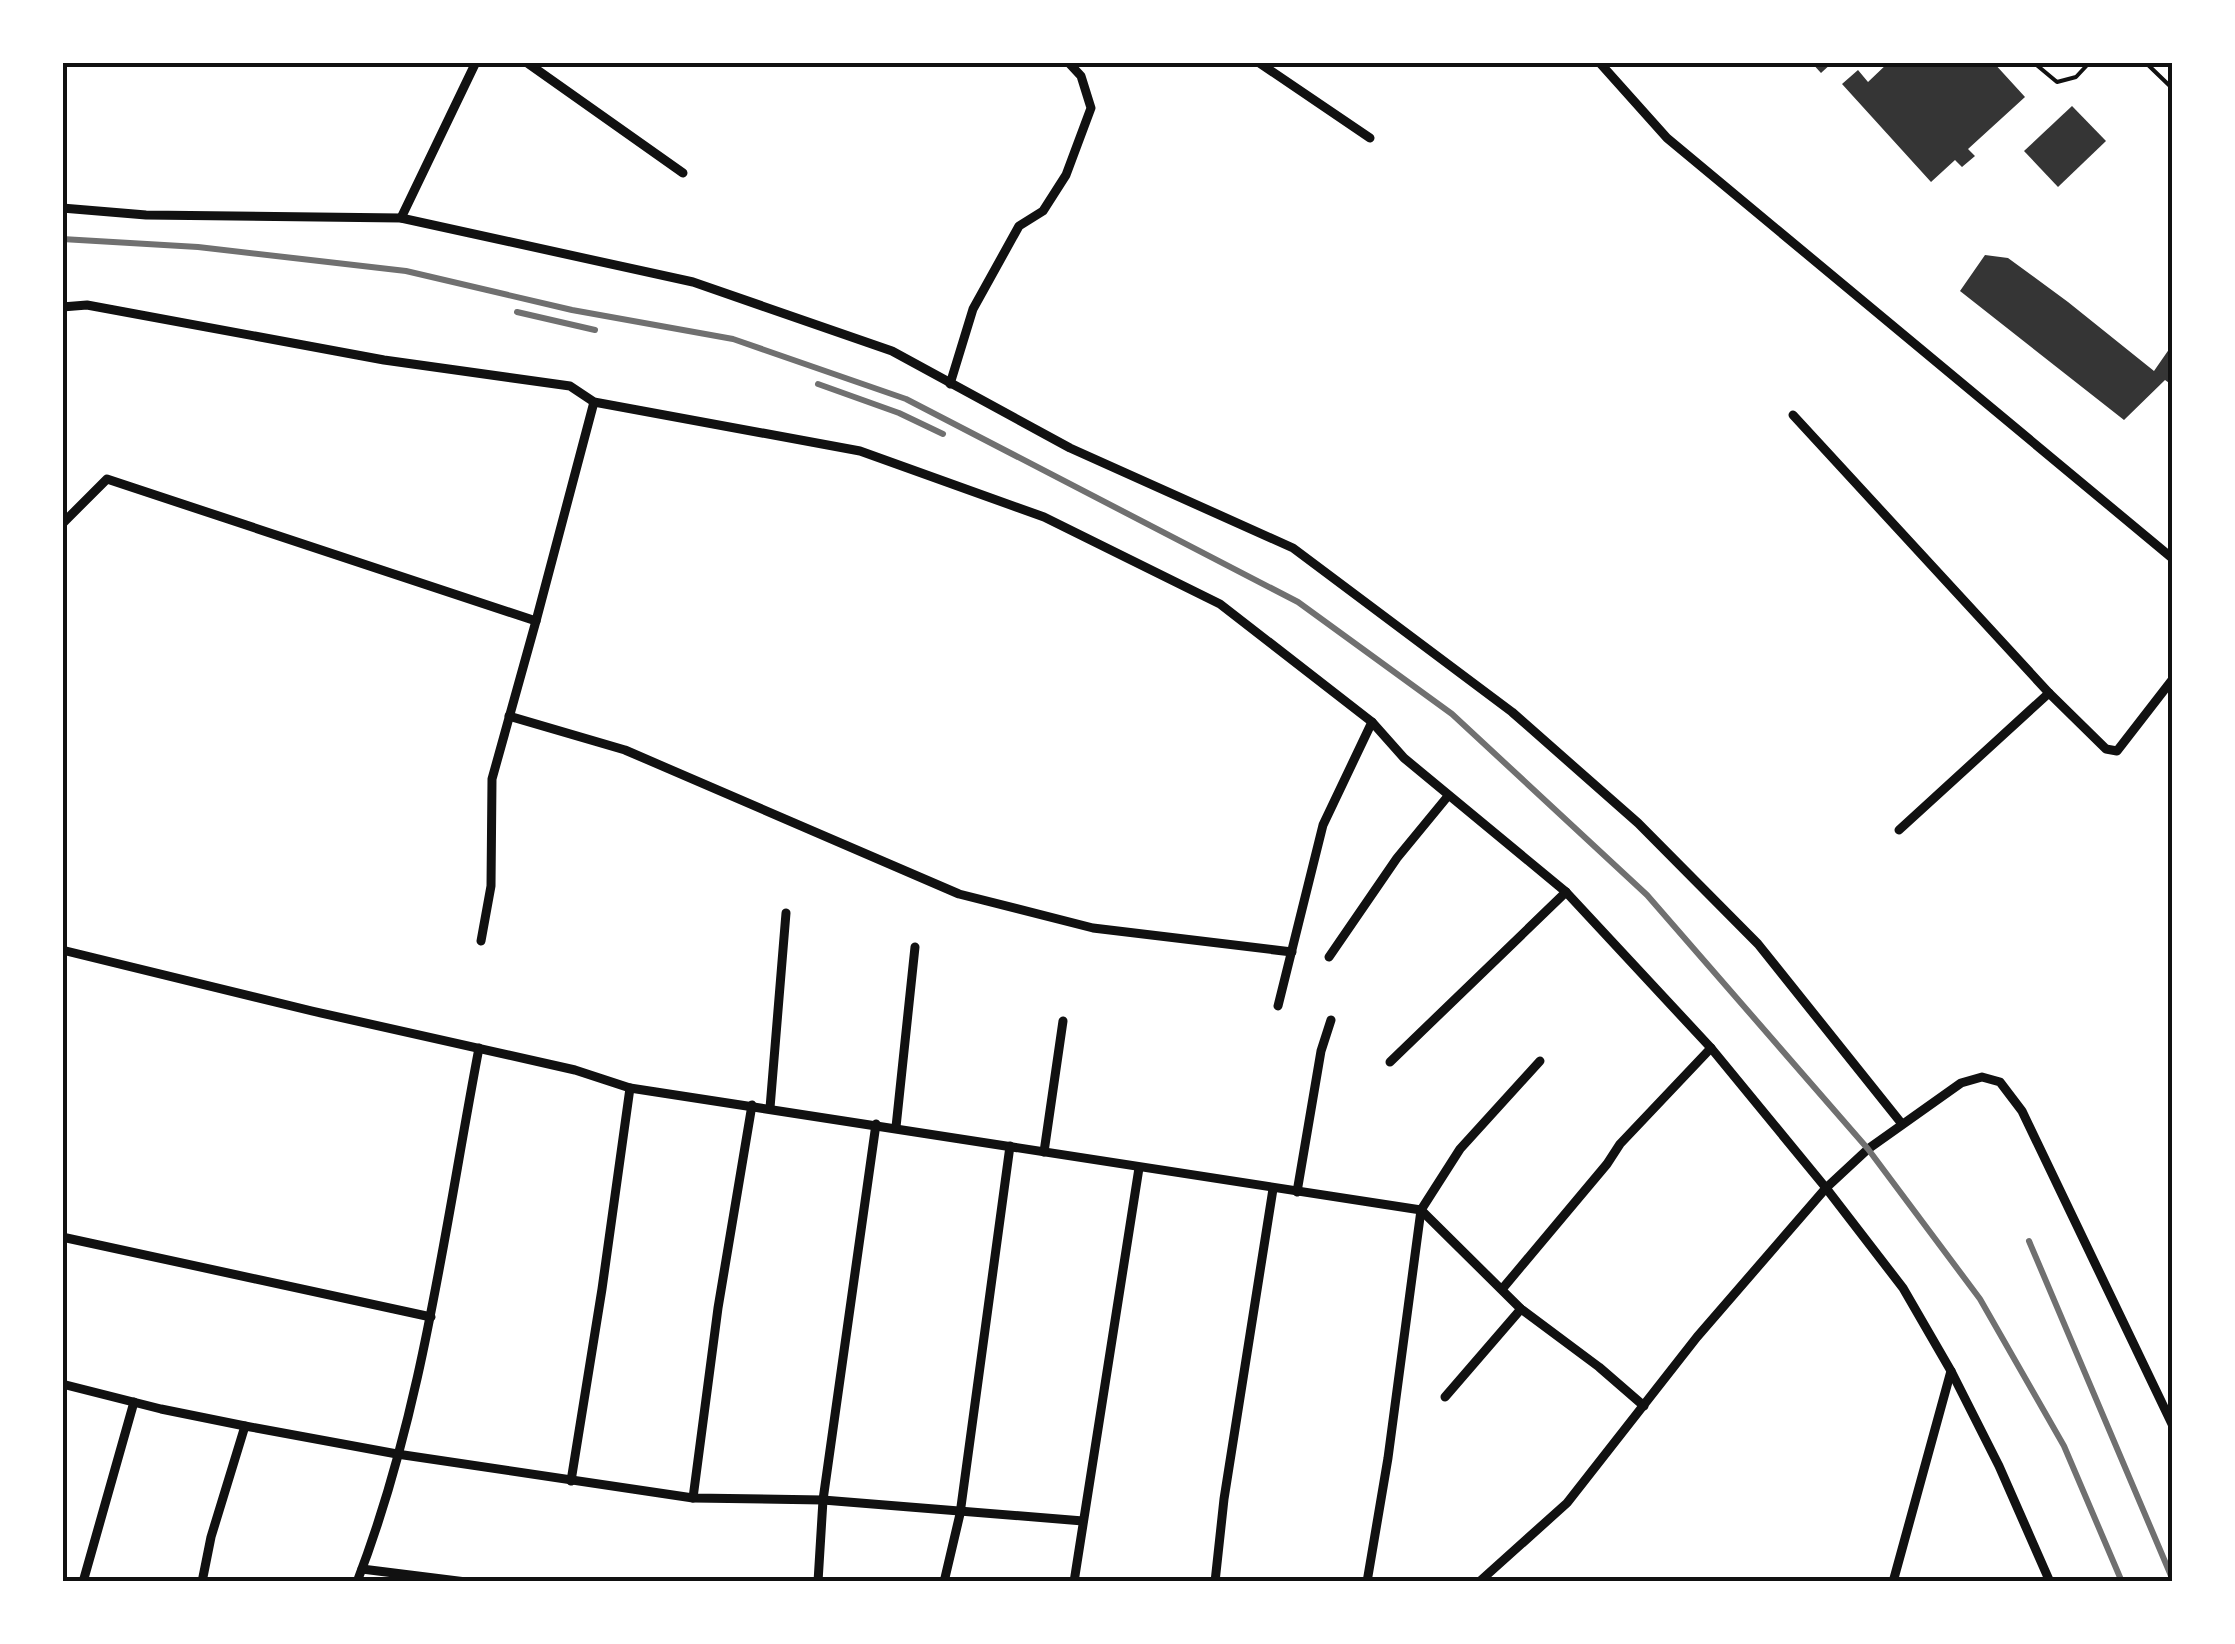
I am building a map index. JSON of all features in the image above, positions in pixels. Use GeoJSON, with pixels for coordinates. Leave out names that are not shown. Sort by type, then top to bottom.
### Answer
{"type":"FeatureCollection","features":[{"type":"Feature","properties":{"kind":"street"},"geometry":{"type":"LineString","coordinates":[[401,218],[476,62]]}},
{"type":"Feature","properties":{"kind":"street"},"geometry":{"type":"LineString","coordinates":[[526,62],[683,174]]}},
{"type":"Feature","properties":{"kind":"street"},"geometry":{"type":"LineString","coordinates":[[950,384],[973,309],[1019,226],[1043,211],[1066,174],[1091,108],[1080,76],[1068,62]]}},
{"type":"Feature","properties":{"kind":"street"},"geometry":{"type":"LineString","coordinates":[[1258,62],[1370,138]]}},
{"type":"Feature","properties":{"kind":"street"},"geometry":{"type":"LineString","coordinates":[[1599,62],[1667,138],[2172,558]]}},
{"type":"Feature","properties":{"kind":"street"},"geometry":{"type":"LineString","coordinates":[[62,208],[146,215],[401,218],[693,282],[892,351],[1070,448],[1293,548],[1512,712],[1638,822],[1758,944],[1902,1124]]}},
{"type":"Feature","properties":{"kind":"street"},"geometry":{"type":"LineString","coordinates":[[62,306],[88,305],[384,360],[570,386],[594,402],[860,452],[1044,517],[1220,604],[1372,722],[1404,758],[1566,892],[1711,1048],[1903,1288],[2000,1466],[2050,1582]]}},
{"type":"Feature","properties":{"kind":"street"},"geometry":{"type":"LineString","coordinates":[[481,942],[491,886],[492,779],[594,402]]}},
{"type":"Feature","properties":{"kind":"street"},"geometry":{"type":"LineString","coordinates":[[1794,415],[2049,692],[2112,752],[2117,751],[2172,680]]}},
{"type":"Feature","properties":{"kind":"street"},"geometry":{"type":"LineString","coordinates":[[62,524],[107,478],[536,621]]}},
{"type":"Feature","properties":{"kind":"street"},"geometry":{"type":"LineString","coordinates":[[1899,830],[2049,692]]}},
{"type":"Feature","properties":{"kind":"street"},"geometry":{"type":"LineString","coordinates":[[509,716],[625,750],[959,894],[1093,928],[1292,952]]}},
{"type":"Feature","properties":{"kind":"street"},"geometry":{"type":"LineString","coordinates":[[1278,1006],[1323,826],[1372,722]]}},
{"type":"Feature","properties":{"kind":"street"},"geometry":{"type":"LineString","coordinates":[[1329,956],[1397,858],[1448,796]]}},
{"type":"Feature","properties":{"kind":"street"},"geometry":{"type":"LineString","coordinates":[[1390,1062],[1566,892]]}},
{"type":"Feature","properties":{"kind":"street"},"geometry":{"type":"LineString","coordinates":[[770,1108],[786,913]]}},
{"type":"Feature","properties":{"kind":"street"},"geometry":{"type":"LineString","coordinates":[[896,1127],[914,947]]}},
{"type":"Feature","properties":{"kind":"street"},"geometry":{"type":"LineString","coordinates":[[62,950],[312,1012],[575,1070],[630,1088],[1421,1210],[1521,1309],[1599,1366],[1644,1406]]}},
{"type":"Feature","properties":{"kind":"street"},"geometry":{"type":"LineString","coordinates":[[1297,1192],[1321,1051],[1331,1020]]}},
{"type":"Feature","properties":{"kind":"street"},"geometry":{"type":"LineString","coordinates":[[1044,1152],[1062,1021]]}},
{"type":"Feature","properties":{"kind":"street"},"geometry":{"type":"LineString","coordinates":[[357,1582],[374,1537],[431,1317],[480,1048]]}},
{"type":"Feature","properties":{"kind":"street"},"geometry":{"type":"LineString","coordinates":[[1503,1288],[1620,1144],[1711,1048]]}},
{"type":"Feature","properties":{"kind":"street"},"geometry":{"type":"LineString","coordinates":[[1367,1582],[1421,1210],[1460,1149],[1540,1060]]}},
{"type":"Feature","properties":{"kind":"street"},"geometry":{"type":"LineString","coordinates":[[1479,1582],[1567,1503],[1697,1337],[1826,1188],[1902,1124],[1961,1083],[1982,1077],[2000,1082],[2022,1110],[2162,1396],[2172,1424]]}},
{"type":"Feature","properties":{"kind":"street"},"geometry":{"type":"LineString","coordinates":[[571,1481],[630,1088]]}},
{"type":"Feature","properties":{"kind":"street"},"geometry":{"type":"LineString","coordinates":[[693,1498],[718,1308],[752,1105]]}},
{"type":"Feature","properties":{"kind":"street"},"geometry":{"type":"LineString","coordinates":[[818,1582],[823,1500],[876,1124]]}},
{"type":"Feature","properties":{"kind":"street"},"geometry":{"type":"LineString","coordinates":[[944,1582],[960,1514],[1010,1146]]}},
{"type":"Feature","properties":{"kind":"street"},"geometry":{"type":"LineString","coordinates":[[1074,1582],[1139,1168]]}},
{"type":"Feature","properties":{"kind":"street"},"geometry":{"type":"LineString","coordinates":[[1214,1582],[1273,1189]]}},
{"type":"Feature","properties":{"kind":"street"},"geometry":{"type":"LineString","coordinates":[[62,1237],[431,1317]]}},
{"type":"Feature","properties":{"kind":"street"},"geometry":{"type":"LineString","coordinates":[[1445,1397],[1521,1309]]}},
{"type":"Feature","properties":{"kind":"street"},"geometry":{"type":"LineString","coordinates":[[1894,1582],[1951,1371]]}},
{"type":"Feature","properties":{"kind":"street"},"geometry":{"type":"LineString","coordinates":[[62,1384],[245,1426],[397,1454],[693,1498],[823,1500],[1084,1522]]}},
{"type":"Feature","properties":{"kind":"street"},"geometry":{"type":"LineString","coordinates":[[83,1582],[134,1402]]}},
{"type":"Feature","properties":{"kind":"street"},"geometry":{"type":"LineString","coordinates":[[202,1582],[210,1536],[245,1426]]}},
{"type":"Feature","properties":{"kind":"street"},"geometry":{"type":"LineString","coordinates":[[362,1569],[466,1582]]}},
{"type":"Feature","properties":{"kind":"lane"},"geometry":{"type":"LineString","coordinates":[[2033,62],[2047,77],[2066,82],[2090,62]]}},
{"type":"Feature","properties":{"kind":"lane"},"geometry":{"type":"LineString","coordinates":[[2145,62],[2172,88]]}},
{"type":"Feature","properties":{"kind":"building"},"geometry":{"type":"Polygon","coordinates":[[[1811,62],[1833,62],[1821,73],[1811,62]]]}},
{"type":"Feature","properties":{"kind":"building"},"geometry":{"type":"Polygon","coordinates":[[[1889,62],[1993,62],[2025,97],[1968,149],[1975,156],[1962,167],[1955,160],[1931,182],[1842,84],[1858,70],[1868,82],[1889,62]]]}},
{"type":"Feature","properties":{"kind":"building"},"geometry":{"type":"Polygon","coordinates":[[[2072,106],[2106,141],[2058,187],[2024,151],[2072,106]]]}},
{"type":"Feature","properties":{"kind":"building"},"geometry":{"type":"Polygon","coordinates":[[[1985,255],[2008,258],[2154,371],[2172,345],[2172,385],[2165,380],[2124,420],[1960,291],[1985,255]]]}},
{"type":"Feature","properties":{"kind":"railway"},"geometry":{"type":"LineString","coordinates":[[62,239],[198,247],[406,271],[572,310],[733,339],[906,399],[1298,602],[1452,714],[1647,895],[1868,1149],[1980,1299],[2064,1446],[2122,1582]]}},
{"type":"Feature","properties":{"kind":"railway"},"geometry":{"type":"LineString","coordinates":[[517,312],[595,330]]}},
{"type":"Feature","properties":{"kind":"railway"},"geometry":{"type":"LineString","coordinates":[[818,384],[899,413],[943,434]]}},
{"type":"Feature","properties":{"kind":"railway"},"geometry":{"type":"LineString","coordinates":[[2029,1241],[2172,1578]]}}]}
